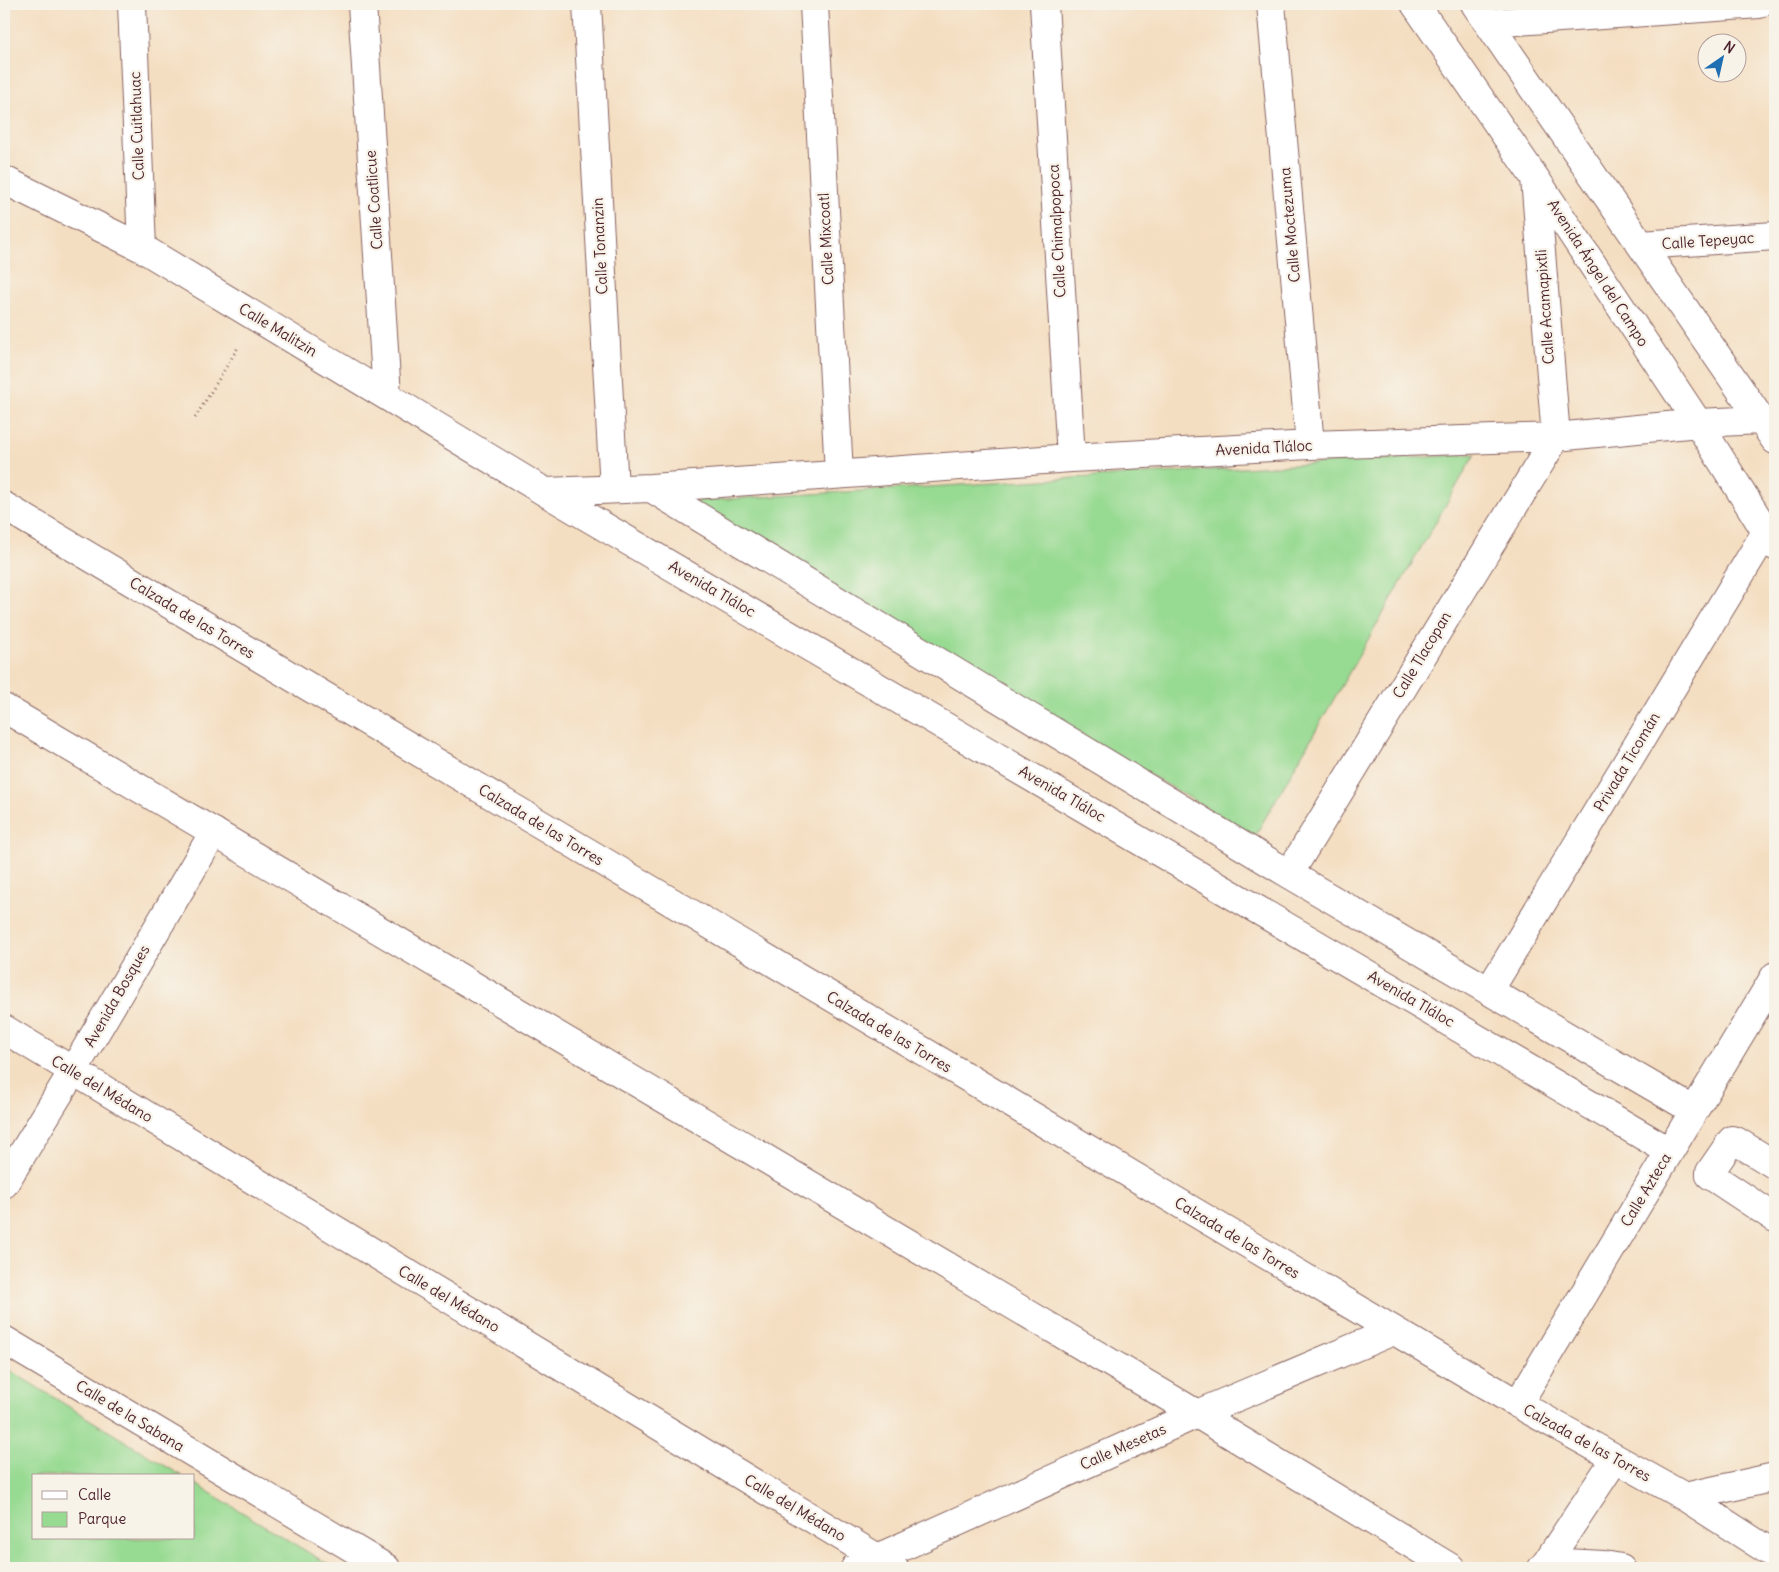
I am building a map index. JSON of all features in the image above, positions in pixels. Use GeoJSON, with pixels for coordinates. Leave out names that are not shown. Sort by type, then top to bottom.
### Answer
{"type":"FeatureCollection","features":[{"type":"Feature","properties":{"kind":"street","name":"Calle Cuitlahuac"},"geometry":{"type":"LineString","coordinates":[[132,4],[142,248]]}},
{"type":"Feature","properties":{"kind":"street","name":"Calle Coatlicue"},"geometry":{"type":"LineString","coordinates":[[362,4],[387,396]]}},
{"type":"Feature","properties":{"kind":"street","name":"Calle Tonanzin"},"geometry":{"type":"LineString","coordinates":[[587,4],[614,489]]}},
{"type":"Feature","properties":{"kind":"street","name":"Calle Mixcoatl"},"geometry":{"type":"LineString","coordinates":[[814,4],[839,474]]}},
{"type":"Feature","properties":{"kind":"street","name":"Calle Chimalpopoca"},"geometry":{"type":"LineString","coordinates":[[1044,4],[1071,458]]}},
{"type":"Feature","properties":{"kind":"street","name":"Calle Moctezuma"},"geometry":{"type":"LineString","coordinates":[[1271,4],[1310,445]]}},
{"type":"Feature","properties":{"kind":"street","name":"Avenida Ángel del Campo"},"geometry":{"type":"LineString","coordinates":[[1415,4],[1535,178],[1698,423],[1770,539]]}},
{"type":"Feature","properties":{"kind":"street"},"geometry":{"type":"LineString","coordinates":[[1482,13],[1759,4]]}},
{"type":"Feature","properties":{"kind":"street"},"geometry":{"type":"LineString","coordinates":[[1482,13],[1769,430]]}},
{"type":"Feature","properties":{"kind":"street","name":"Calle Acamapixtli"},"geometry":{"type":"LineString","coordinates":[[1535,178],[1556,437]]}},
{"type":"Feature","properties":{"kind":"street","name":"Calle Malitzin"},"geometry":{"type":"LineString","coordinates":[[4,180],[142,248],[546,492]]}},
{"type":"Feature","properties":{"kind":"street","name":"Calle Tepeyac"},"geometry":{"type":"LineString","coordinates":[[1641,245],[1775,236]]}},
{"type":"Feature","properties":{"kind":"street","name":"Avenida Tláloc"},"geometry":{"type":"LineString","coordinates":[[546,492],[651,488],[1071,458],[1310,445],[1556,437],[1698,423],[1769,430]]}},
{"type":"Feature","properties":{"kind":"street","name":"Calle Tlacopan"},"geometry":{"type":"LineString","coordinates":[[1289,874],[1556,437]]}},
{"type":"Feature","properties":{"kind":"street"},"geometry":{"type":"LineString","coordinates":[[651,488],[1289,874],[1694,1110]]}},
{"type":"Feature","properties":{"kind":"street","name":"Avenida Tláloc"},"geometry":{"type":"LineString","coordinates":[[546,492],[1669,1151]]}},
{"type":"Feature","properties":{"kind":"street","name":"Calzada de las Torres"},"geometry":{"type":"LineString","coordinates":[[4,506],[1393,1331],[1685,1498],[1775,1555]]}},
{"type":"Feature","properties":{"kind":"street","name":"Privada Ticomán"},"geometry":{"type":"LineString","coordinates":[[1489,991],[1770,539]]}},
{"type":"Feature","properties":{"kind":"street"},"geometry":{"type":"LineString","coordinates":[[4,708],[1197,1414],[1451,1568]]}},
{"type":"Feature","properties":{"kind":"street","name":"Avenida Bosques"},"geometry":{"type":"LineString","coordinates":[[4,1184],[214,832]]}},
{"type":"Feature","properties":{"kind":"street","name":"Calle Azteca"},"geometry":{"type":"LineString","coordinates":[[1518,1404],[1775,976]]}},
{"type":"Feature","properties":{"kind":"street","name":"Calle del Médano"},"geometry":{"type":"LineString","coordinates":[[4,1029],[876,1565]]}},
{"type":"Feature","properties":{"kind":"street"},"geometry":{"type":"LineString","coordinates":[[1775,1165],[1732,1140],[1710,1172],[1710,1175],[1775,1218]]}},
{"type":"Feature","properties":{"kind":"street","name":"Calle Mesetas"},"geometry":{"type":"LineString","coordinates":[[876,1565],[1197,1414],[1393,1331]]}},
{"type":"Feature","properties":{"kind":"street","name":"Calle de la Sabana"},"geometry":{"type":"LineString","coordinates":[[4,1340],[386,1568]]}},
{"type":"Feature","properties":{"kind":"street"},"geometry":{"type":"LineString","coordinates":[[1544,1565],[1615,1459]]}},
{"type":"Feature","properties":{"kind":"street"},"geometry":{"type":"LineString","coordinates":[[1685,1498],[1775,1478]]}},
{"type":"Feature","properties":{"kind":"street"},"geometry":{"type":"LineString","coordinates":[[1544,1565],[1604,1565],[1621,1568]]}},
{"type":"Feature","properties":{"kind":"path"},"geometry":{"type":"LineString","coordinates":[[195,418],[256,317]]}},
{"type":"Feature","properties":{"kind":"green space"},"geometry":{"type":"Polygon","coordinates":[[[1475,454],[1255,836],[703,514],[695,501],[1475,454]]]}},
{"type":"Feature","properties":{"kind":"green space"},"geometry":{"type":"Polygon","coordinates":[[[4,1367],[179,1474],[32,1474],[32,1540],[195,1540],[195,1484],[334,1568],[4,1568],[4,1367]]]}}]}
